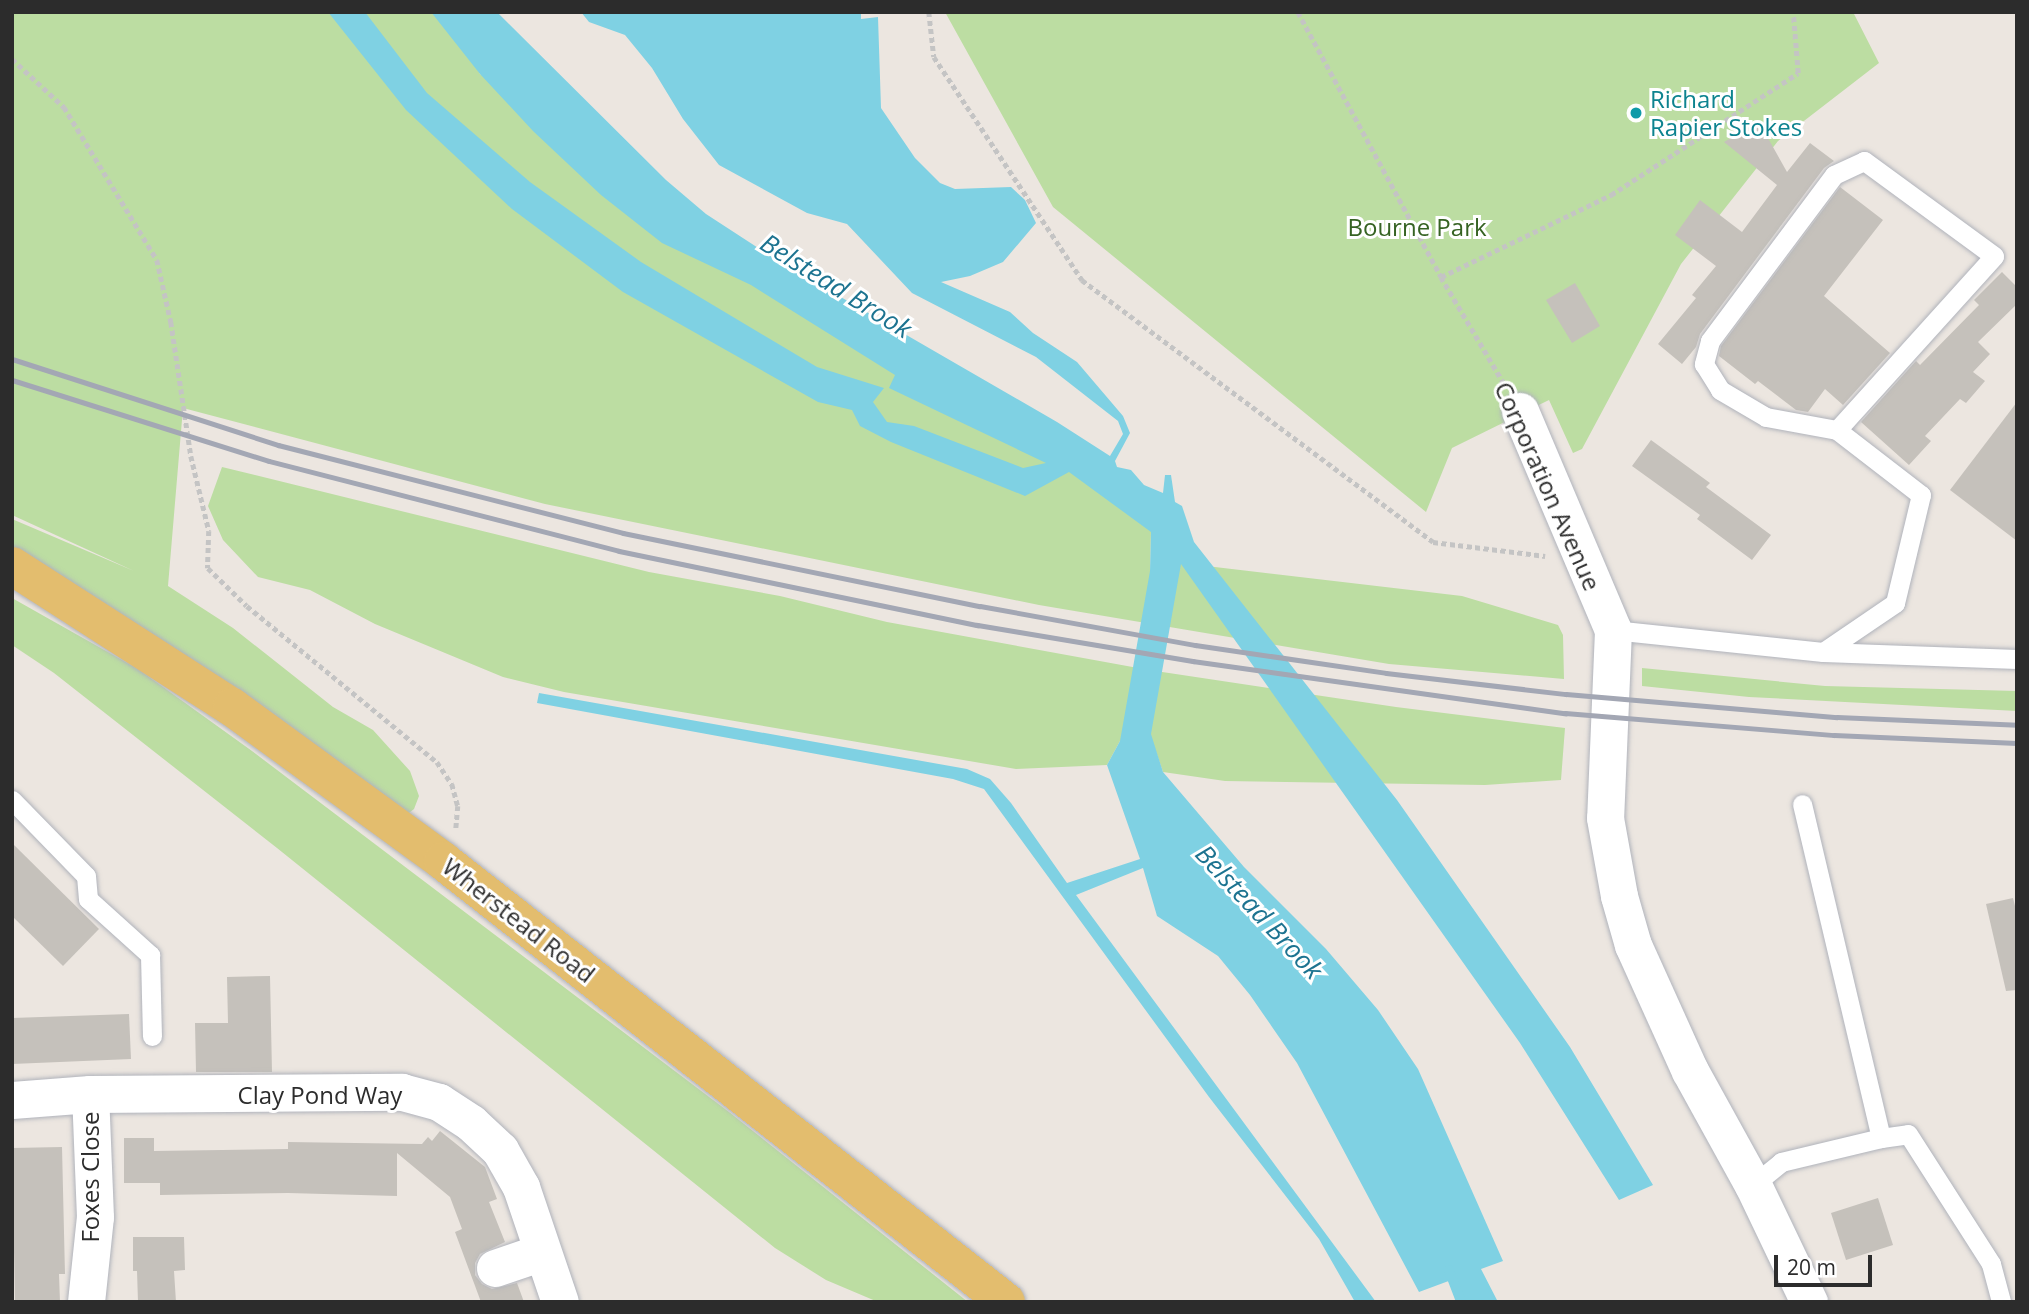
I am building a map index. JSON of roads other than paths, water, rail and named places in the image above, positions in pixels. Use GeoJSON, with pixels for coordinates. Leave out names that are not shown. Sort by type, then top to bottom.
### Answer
{"type":"FeatureCollection","features":[{"type":"Feature","properties":{"kind":"main road","name":"Wherstead Road"},"geometry":{"type":"LineString","coordinates":[[12,566],[232,706],[443,861],[1006,1302]]}},
{"type":"Feature","properties":{"kind":"street","name":"Corporation Avenue"},"geometry":{"type":"LineString","coordinates":[[1520,411],[1613,630]]}},
{"type":"Feature","properties":{"kind":"street"},"geometry":{"type":"LineString","coordinates":[[1613,630],[1605,818],[1619,895],[1649,987],[1690,1071],[1753,1185],[1809,1302]]}},
{"type":"Feature","properties":{"kind":"street","name":"Clay Pond Way"},"geometry":{"type":"LineString","coordinates":[[12,1100],[90,1094],[402,1092],[439,1102],[471,1123],[500,1150],[521,1187],[560,1302]]}},
{"type":"Feature","properties":{"kind":"street","name":"Foxes Close"},"geometry":{"type":"LineString","coordinates":[[86,1302],[96,1217],[90,1094]]}},
{"type":"Feature","properties":{"kind":"street"},"geometry":{"type":"LineString","coordinates":[[495,1268],[542,1252]]}},
{"type":"Feature","properties":{"kind":"lane"},"geometry":{"type":"LineString","coordinates":[[1823,652],[1895,603],[1921,495],[1837,430],[1766,417],[1720,390],[1704,364],[1710,341],[1834,175],[1864,161],[1994,256],[1837,430]]}},
{"type":"Feature","properties":{"kind":"lane"},"geometry":{"type":"LineString","coordinates":[[1613,630],[1823,652],[2017,659]]}},
{"type":"Feature","properties":{"kind":"lane"},"geometry":{"type":"LineString","coordinates":[[12,800],[86,876],[88,899],[150,955],[152,1036]]}},
{"type":"Feature","properties":{"kind":"lane"},"geometry":{"type":"LineString","coordinates":[[1802,804],[1881,1138]]}},
{"type":"Feature","properties":{"kind":"lane"},"geometry":{"type":"LineString","coordinates":[[1753,1185],[1781,1161],[1908,1134],[1991,1264],[2001,1302]]}},
{"type":"Feature","properties":{"kind":"water"},"geometry":{"type":"Polygon","coordinates":[[[328,12],[365,12],[427,93],[530,182],[641,262],[817,367],[884,388],[873,402],[887,422],[914,426],[1023,468],[1046,463],[889,388],[895,375],[751,285],[662,243],[601,195],[533,131],[480,74],[431,12],[497,12],[666,180],[706,214],[775,259],[1057,422],[1110,456],[1123,434],[1118,421],[1036,357],[912,293],[847,224],[807,213],[719,165],[683,119],[652,68],[625,35],[589,22],[581,12],[861,12],[861,19],[878,17],[881,108],[915,158],[940,183],[955,189],[1011,187],[1025,200],[1036,223],[1003,262],[970,276],[941,282],[1010,312],[1033,333],[1077,362],[1123,416],[1130,433],[1115,461],[1117,467],[1131,470],[1144,485],[1163,493],[1165,475],[1171,475],[1175,502],[1182,506],[1194,542],[1397,800],[1570,1047],[1653,1185],[1619,1200],[1520,1043],[1181,564],[1151,734],[1163,772],[1244,867],[1326,949],[1378,1010],[1418,1069],[1503,1261],[1481,1269],[1498,1302],[1464,1302],[1454,1279],[1419,1292],[1297,1063],[1250,995],[1218,956],[1157,916],[1143,868],[1076,895],[1376,1302],[1355,1302],[1319,1239],[1209,1097],[984,789],[953,779],[537,703],[539,693],[967,769],[990,779],[1011,803],[1067,883],[1140,859],[1107,765],[1120,741],[1150,571],[1151,532],[1069,472],[1025,496],[891,442],[860,426],[852,410],[818,402],[623,292],[512,209],[406,110],[328,12]]]}},
{"type":"Feature","properties":{"kind":"waterway","name":"Belstead Brook"},"geometry":{"type":"LineString","coordinates":[[1449,1270],[1461,1302]]}},
{"type":"Feature","properties":{"kind":"railway"},"geometry":{"type":"LineString","coordinates":[[12,359],[278,445],[623,533],[980,606],[1195,645],[1386,673],[1566,694],[1837,717],[2017,725]]}},
{"type":"Feature","properties":{"kind":"railway"},"geometry":{"type":"LineString","coordinates":[[12,380],[269,461],[619,551],[977,625],[1193,661],[1565,713],[1834,735],[2017,743]]}},
{"type":"Feature","properties":{"kind":"place","name":"Richard Rapier Stokes"},"geometry":{"type":"Point","coordinates":[1636,113]}},
{"type":"Feature","properties":{"kind":"park label","name":"Bourne Park"},"geometry":{"type":"Point","coordinates":[1417,227]}}]}
